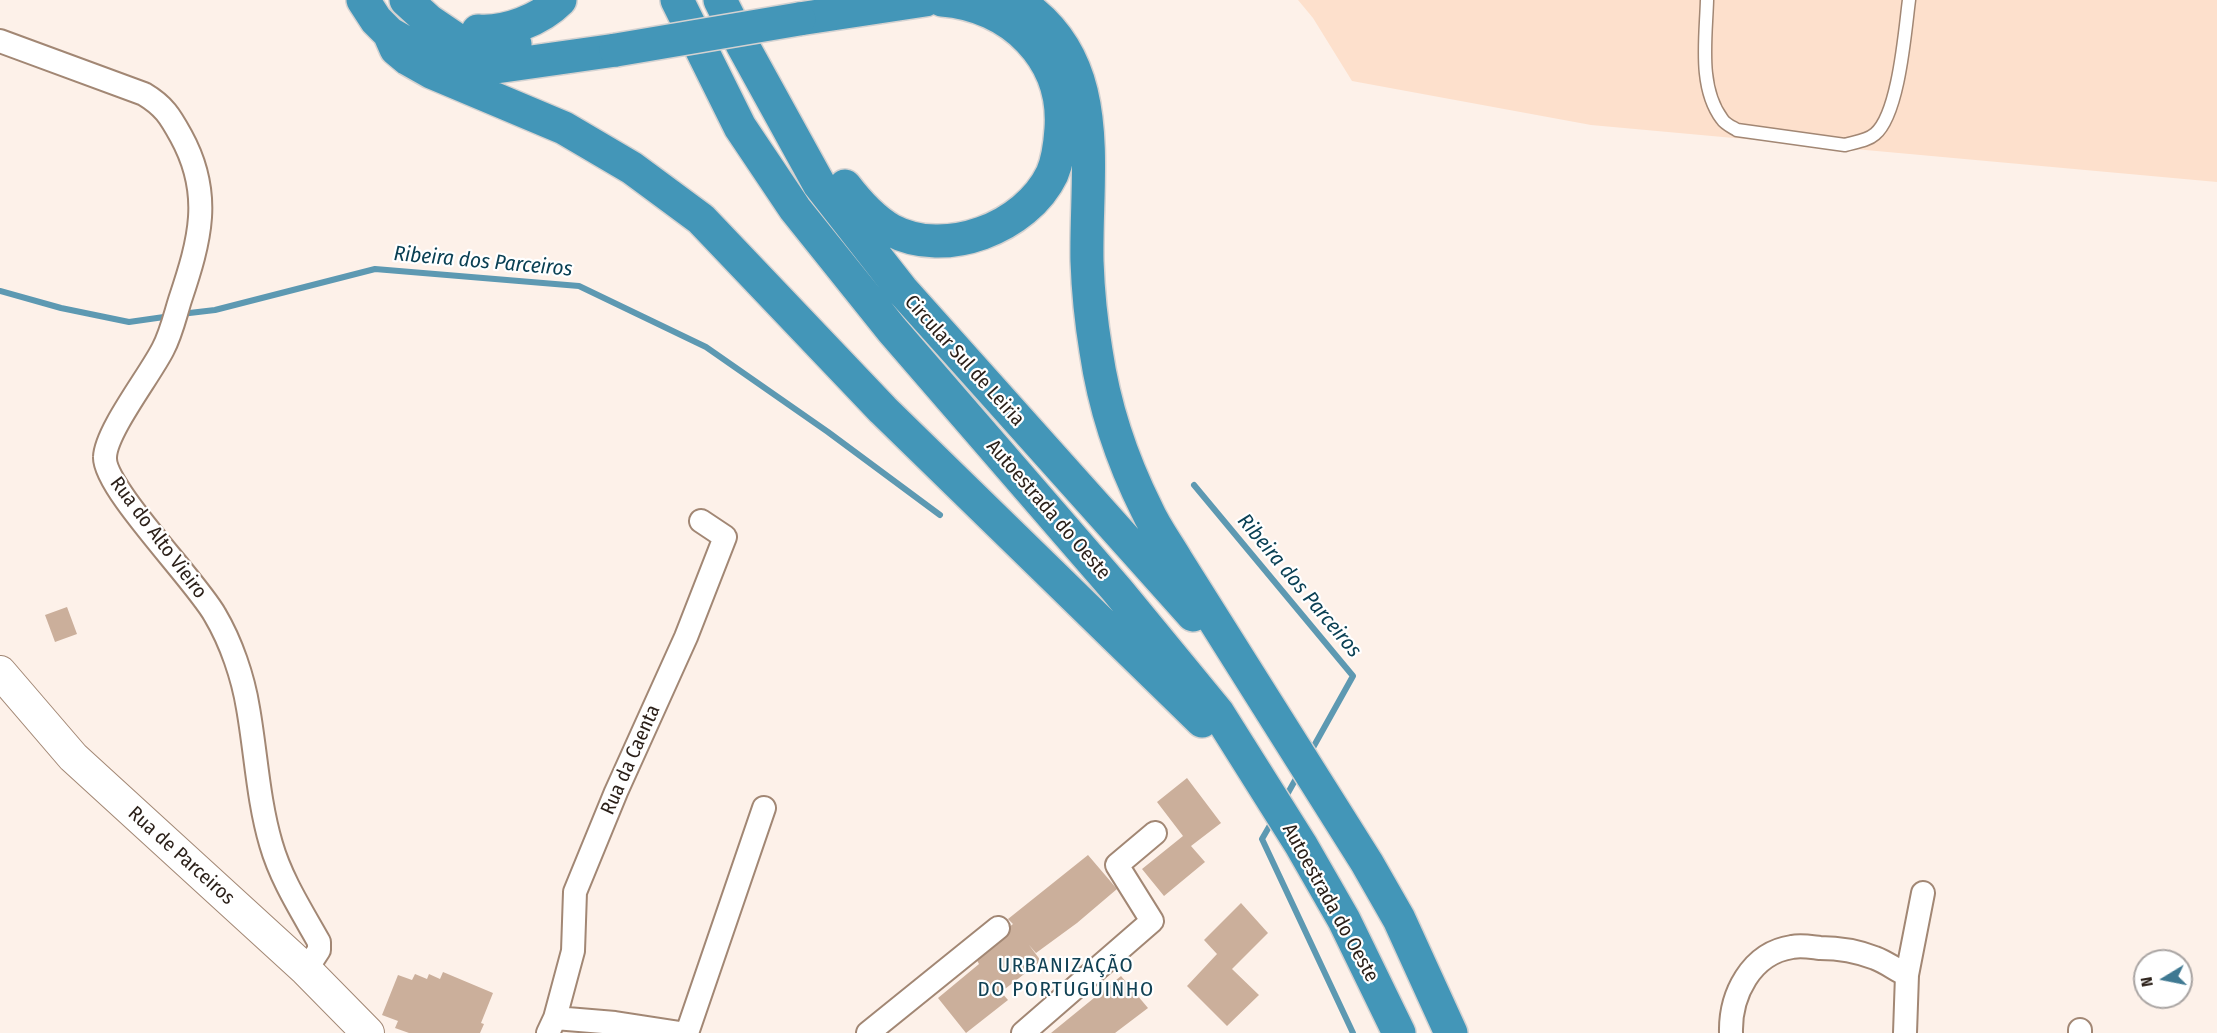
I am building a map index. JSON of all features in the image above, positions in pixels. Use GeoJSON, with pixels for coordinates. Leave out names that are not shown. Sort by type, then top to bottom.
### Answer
{"type":"FeatureCollection","features":[{"type":"Feature","properties":{"kind":"highway"},"geometry":{"type":"LineString","coordinates":[[363,0],[376,20],[389,33],[446,64],[477,68],[525,64],[614,40],[794,9],[925,0]]}},
{"type":"Feature","properties":{"kind":"highway"},"geometry":{"type":"LineString","coordinates":[[406,0],[422,16],[460,42],[476,46],[614,40]]}},
{"type":"Feature","properties":{"kind":"highway"},"geometry":{"type":"LineString","coordinates":[[443,30],[500,29],[530,21],[545,13],[560,0]]}},
{"type":"Feature","properties":{"kind":"highway","name":"Autoestrada do Oeste"},"geometry":{"type":"LineString","coordinates":[[677,0],[740,127],[795,209],[892,330],[1124,598],[1211,718],[1255,769],[1267,794],[1301,845],[1344,920],[1399,1033]]}},
{"type":"Feature","properties":{"kind":"highway","name":"Circular Sul de Leiria"},"geometry":{"type":"LineString","coordinates":[[720,0],[819,184],[902,290],[1255,687]]}},
{"type":"Feature","properties":{"kind":"highway"},"geometry":{"type":"LineString","coordinates":[[791,134],[811,142],[853,197],[872,217],[892,231],[914,238],[939,241],[958,239],[1000,227],[1020,214],[1052,174],[1060,146],[1062,118],[1053,77],[1032,42],[1005,18],[972,5],[942,0]]}},
{"type":"Feature","properties":{"kind":"highway"},"geometry":{"type":"LineString","coordinates":[[1015,0],[1031,11],[1057,39],[1068,54],[1081,88],[1088,128],[1088,260],[1091,314],[1103,390],[1122,452],[1147,512],[1383,891],[1399,919],[1451,1033]]}},
{"type":"Feature","properties":{"kind":"highway"},"geometry":{"type":"LineString","coordinates":[[389,33],[396,49],[408,59],[431,72],[564,128],[632,168],[701,219],[884,410],[1211,718]]}},
{"type":"Feature","properties":{"kind":"main road","name":"Rua de Parceiros"},"geometry":{"type":"LineString","coordinates":[[0,672],[73,758],[306,970],[362,1031]]}},
{"type":"Feature","properties":{"kind":"street","name":"Rua do Alto Vieiro"},"geometry":{"type":"LineString","coordinates":[[0,41],[144,94],[160,104],[172,120],[191,155],[201,196],[196,252],[165,347],[109,440],[105,458],[109,474],[158,542],[215,614],[235,660],[248,707],[257,776],[271,844],[292,893],[319,942],[319,950],[306,970]]}},
{"type":"Feature","properties":{"kind":"street","name":"Rua da Caenta"},"geometry":{"type":"LineString","coordinates":[[551,1025],[573,951],[575,892],[616,792],[686,637],[725,537],[701,521]]}},
{"type":"Feature","properties":{"kind":"street"},"geometry":{"type":"LineString","coordinates":[[687,1033],[764,808]]}},
{"type":"Feature","properties":{"kind":"street"},"geometry":{"type":"LineString","coordinates":[[1023,1033],[1152,921],[1117,865],[1155,833]]}},
{"type":"Feature","properties":{"kind":"street"},"geometry":{"type":"LineString","coordinates":[[1905,1033],[1907,975],[1923,893]]}},
{"type":"Feature","properties":{"kind":"street"},"geometry":{"type":"LineString","coordinates":[[868,1033],[998,928]]}},
{"type":"Feature","properties":{"kind":"street"},"geometry":{"type":"LineString","coordinates":[[1731,1033],[1734,1002],[1742,983],[1753,968],[1771,954],[1792,947],[1842,948],[1874,957],[1907,975]]}},
{"type":"Feature","properties":{"kind":"street"},"geometry":{"type":"LineString","coordinates":[[551,1025],[615,1023],[680,1033]]}},
{"type":"Feature","properties":{"kind":"lane"},"geometry":{"type":"LineString","coordinates":[[1707,0],[1707,79],[1712,103],[1723,121],[1737,130],[1845,145],[1862,141],[1876,134],[1885,120],[1899,75],[1909,0]]}},
{"type":"Feature","properties":{"kind":"shaded area"},"geometry":{"type":"Polygon","coordinates":[[[1298,0],[2217,0],[2217,182],[1591,125],[1352,81],[1313,18],[1298,0]]]}},
{"type":"Feature","properties":{"kind":"building"},"geometry":{"type":"Polygon","coordinates":[[[67,607],[77,634],[55,642],[45,615],[67,607]]]}},
{"type":"Feature","properties":{"kind":"building"},"geometry":{"type":"Polygon","coordinates":[[[1187,778],[1221,823],[1191,846],[1205,862],[1164,896],[1142,869],[1183,836],[1157,802],[1187,778]]]}},
{"type":"Feature","properties":{"kind":"building"},"geometry":{"type":"Polygon","coordinates":[[[1088,855],[1117,889],[1077,923],[1036,953],[1029,945],[1041,961],[1001,992],[1008,1000],[966,1033],[938,998],[979,964],[974,955],[1013,924],[1008,919],[1088,855]]]}},
{"type":"Feature","properties":{"kind":"building"},"geometry":{"type":"Polygon","coordinates":[[[1241,903],[1268,933],[1232,969],[1259,995],[1227,1026],[1187,986],[1217,954],[1204,940],[1241,903]]]}},
{"type":"Feature","properties":{"kind":"building"},"geometry":{"type":"Polygon","coordinates":[[[443,972],[493,993],[481,1023],[484,1024],[480,1033],[409,1033],[395,1028],[398,1021],[382,1015],[398,975],[412,980],[415,974],[427,979],[429,974],[440,979],[443,972]]]}},
{"type":"Feature","properties":{"kind":"building"},"geometry":{"type":"Polygon","coordinates":[[[1121,976],[1148,1008],[1115,1033],[1051,1033],[1121,976]]]}},
{"type":"Feature","properties":{"kind":"waterway","name":"Ribeira dos Parceiros"},"geometry":{"type":"LineString","coordinates":[[181,314],[215,310],[375,269],[579,286],[706,347],[828,432],[940,515]]}},
{"type":"Feature","properties":{"kind":"waterway","name":"Ribeira dos Parceiros"},"geometry":{"type":"LineString","coordinates":[[0,291],[61,308],[129,322],[171,316]]}},
{"type":"Feature","properties":{"kind":"waterway","name":"Ribeira dos Parceiros"},"geometry":{"type":"LineString","coordinates":[[1194,485],[1353,676],[1310,753]]}},
{"type":"Feature","properties":{"kind":"waterway","name":"Ribeira dos Parceiros"},"geometry":{"type":"LineString","coordinates":[[1284,800],[1298,775]]}},
{"type":"Feature","properties":{"kind":"waterway","name":"Ribeira dos Parceiros"},"geometry":{"type":"LineString","coordinates":[[1273,820],[1262,839],[1353,1033]]}},
{"type":"Feature","properties":{"kind":"district","name":"URBANIZAÇÃO DO PORTUGUINHO"},"geometry":{"type":"Point","coordinates":[1066,978]}}]}
